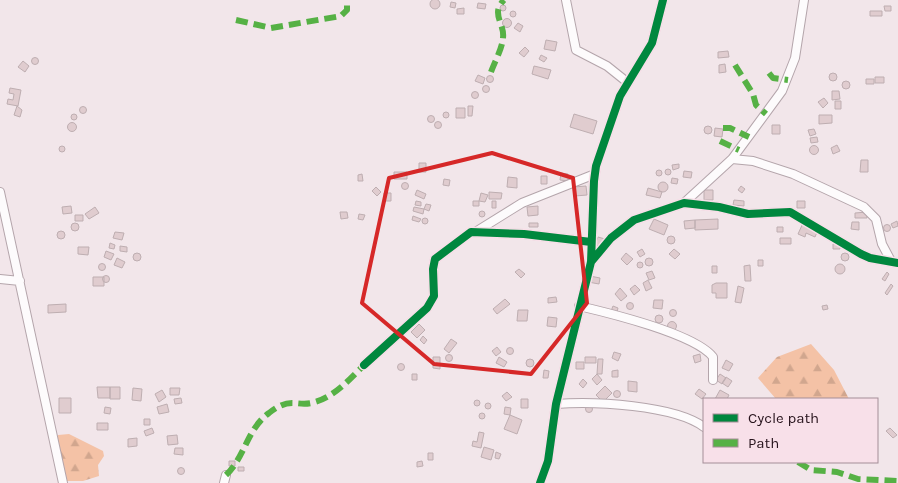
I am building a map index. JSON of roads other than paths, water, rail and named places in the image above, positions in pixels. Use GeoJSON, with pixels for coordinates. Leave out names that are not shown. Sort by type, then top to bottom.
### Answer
{"type":"FeatureCollection","features":[{"type":"Feature","properties":{"kind":"street"},"geometry":{"type":"LineString","coordinates":[[566,0],[576,50],[607,66],[627,82]]}},
{"type":"Feature","properties":{"kind":"street"},"geometry":{"type":"LineString","coordinates":[[540,483],[548,461],[556,404],[591,262],[595,174],[613,113],[627,82],[652,43],[663,0]]}},
{"type":"Feature","properties":{"kind":"street"},"geometry":{"type":"LineString","coordinates":[[591,262],[611,238],[634,220],[684,203],[732,159],[774,103],[788,80],[795,58],[804,0]]}},
{"type":"Feature","properties":{"kind":"street"},"geometry":{"type":"LineString","coordinates":[[732,159],[753,161],[793,174],[864,207],[876,220],[882,244],[895,262]]}},
{"type":"Feature","properties":{"kind":"street"},"geometry":{"type":"LineString","coordinates":[[364,365],[402,333],[432,301],[434,263],[439,255],[462,237],[522,203],[595,174]]}},
{"type":"Feature","properties":{"kind":"street"},"geometry":{"type":"LineString","coordinates":[[0,192],[63,483]]}},
{"type":"Feature","properties":{"kind":"street"},"geometry":{"type":"LineString","coordinates":[[684,203],[720,207],[748,214],[790,212],[861,254],[875,260],[895,262]]}},
{"type":"Feature","properties":{"kind":"street"},"geometry":{"type":"LineString","coordinates":[[477,230],[591,242]]}},
{"type":"Feature","properties":{"kind":"street"},"geometry":{"type":"LineString","coordinates":[[0,279],[20,281]]}},
{"type":"Feature","properties":{"kind":"street"},"geometry":{"type":"LineString","coordinates":[[579,306],[651,326],[702,346],[713,356],[713,380]]}},
{"type":"Feature","properties":{"kind":"street"},"geometry":{"type":"LineString","coordinates":[[556,404],[593,403],[633,407],[678,416],[703,427]]}}]}
